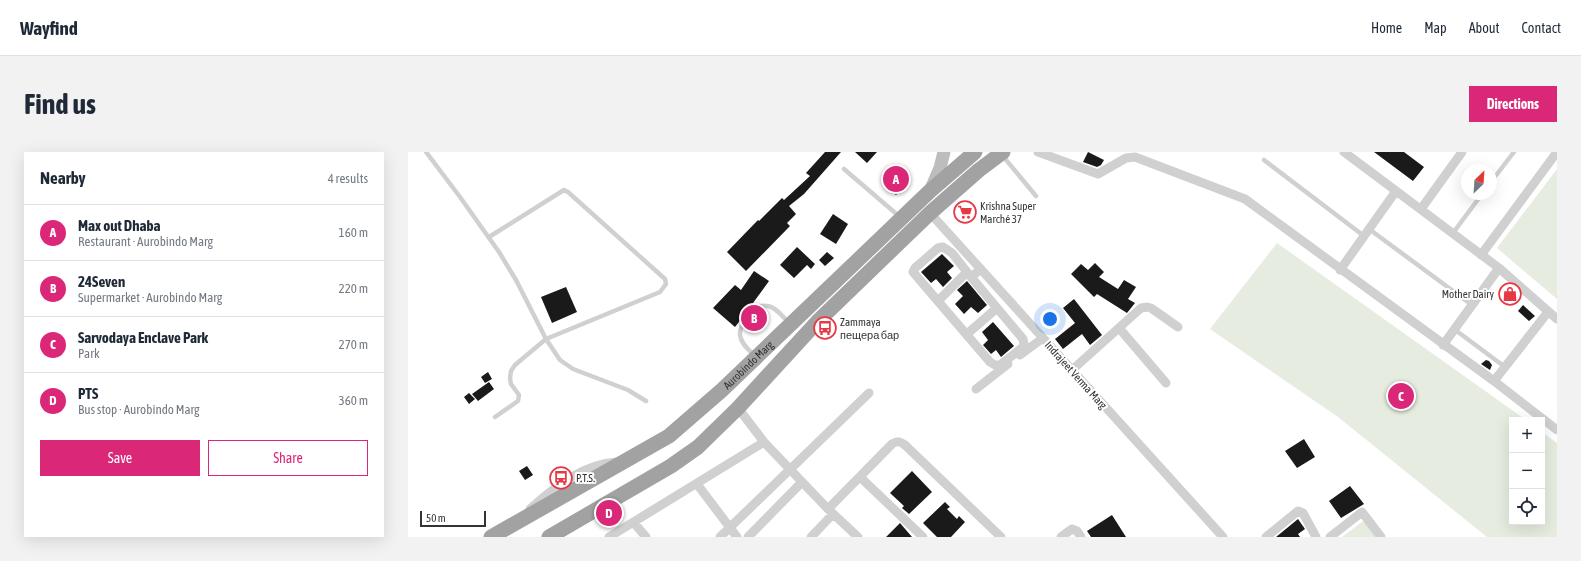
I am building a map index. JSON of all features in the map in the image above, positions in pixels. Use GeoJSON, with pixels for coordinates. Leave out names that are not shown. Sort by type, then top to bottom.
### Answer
{"type":"FeatureCollection","features":[{"type":"Feature","properties":{"kind":"highway","name":"Aurobindo Marg"},"geometry":{"type":"LineString","coordinates":[[491,537],[669,436],[722,390],[930,191],[975,152]]}},
{"type":"Feature","properties":{"kind":"highway","name":"Aurobindo Marg"},"geometry":{"type":"LineString","coordinates":[[549,537],[671,466],[698,447],[738,408],[818,322],[930,213],[1000,152]]}},
{"type":"Feature","properties":{"kind":"main road"},"geometry":{"type":"LineString","coordinates":[[930,191],[940,168],[944,152]]}},
{"type":"Feature","properties":{"kind":"street"},"geometry":{"type":"LineString","coordinates":[[1038,152],[1098,174],[1131,156],[1245,199],[1340,270],[1494,381],[1557,430]]}},
{"type":"Feature","properties":{"kind":"street"},"geometry":{"type":"LineString","coordinates":[[1344,152],[1356,155],[1396,191],[1499,268],[1548,312],[1557,318]]}},
{"type":"Feature","properties":{"kind":"street"},"geometry":{"type":"LineString","coordinates":[[1421,209],[1462,152]]}},
{"type":"Feature","properties":{"kind":"street"},"geometry":{"type":"LineString","coordinates":[[1481,255],[1557,152]]}},
{"type":"Feature","properties":{"kind":"street"},"geometry":{"type":"LineString","coordinates":[[1340,270],[1396,191]]}},
{"type":"Feature","properties":{"kind":"street","name":"Indrajeet Verma Marg"},"geometry":{"type":"LineString","coordinates":[[930,213],[1223,537]]}},
{"type":"Feature","properties":{"kind":"street"},"geometry":{"type":"LineString","coordinates":[[943,247],[952,253],[1023,339],[1023,347],[1000,365],[995,365],[990,362],[938,301],[913,272],[915,268],[938,248],[943,247]]}},
{"type":"Feature","properties":{"kind":"street"},"geometry":{"type":"LineString","coordinates":[[1443,345],[1499,268]]}},
{"type":"Feature","properties":{"kind":"street"},"geometry":{"type":"LineString","coordinates":[[938,301],[970,275],[981,269]]}},
{"type":"Feature","properties":{"kind":"street"},"geometry":{"type":"LineString","coordinates":[[966,334],[997,308]]}},
{"type":"Feature","properties":{"kind":"street"},"geometry":{"type":"LineString","coordinates":[[1072,370],[1142,308],[1151,308],[1178,327]]}},
{"type":"Feature","properties":{"kind":"street"},"geometry":{"type":"LineString","coordinates":[[1494,381],[1548,312]]}},
{"type":"Feature","properties":{"kind":"street"},"geometry":{"type":"LineString","coordinates":[[1119,328],[1166,383]]}},
{"type":"Feature","properties":{"kind":"street"},"geometry":{"type":"LineString","coordinates":[[976,389],[1043,338]]}},
{"type":"Feature","properties":{"kind":"street"},"geometry":{"type":"LineString","coordinates":[[720,537],[869,393]]}},
{"type":"Feature","properties":{"kind":"street"},"geometry":{"type":"LineString","coordinates":[[738,408],[764,442],[831,512],[858,537]]}},
{"type":"Feature","properties":{"kind":"street"},"geometry":{"type":"LineString","coordinates":[[609,537],[764,442]]}},
{"type":"Feature","properties":{"kind":"street"},"geometry":{"type":"LineString","coordinates":[[811,537],[860,477],[892,444],[895,442],[900,442],[905,445],[1002,537]]}},
{"type":"Feature","properties":{"kind":"street"},"geometry":{"type":"LineString","coordinates":[[860,477],[923,537]]}},
{"type":"Feature","properties":{"kind":"street"},"geometry":{"type":"LineString","coordinates":[[748,537],[802,482]]}},
{"type":"Feature","properties":{"kind":"street"},"geometry":{"type":"LineString","coordinates":[[697,484],[737,537]]}},
{"type":"Feature","properties":{"kind":"street"},"geometry":{"type":"LineString","coordinates":[[1266,537],[1298,511],[1303,513],[1316,537]]}},
{"type":"Feature","properties":{"kind":"street"},"geometry":{"type":"LineString","coordinates":[[1330,537],[1362,512],[1381,537]]}},
{"type":"Feature","properties":{"kind":"street"},"geometry":{"type":"LineString","coordinates":[[634,522],[646,537]]}},
{"type":"Feature","properties":{"kind":"street"},"geometry":{"type":"LineString","coordinates":[[1061,537],[1072,529],[1077,531],[1081,537]]}},
{"type":"Feature","properties":{"kind":"lane"},"geometry":{"type":"LineString","coordinates":[[426,152],[460,197],[516,280],[556,356],[564,364],[628,390],[646,401]]}},
{"type":"Feature","properties":{"kind":"lane"},"geometry":{"type":"LineString","coordinates":[[1000,152],[1036,196]]}},
{"type":"Feature","properties":{"kind":"lane"},"geometry":{"type":"LineString","coordinates":[[1497,174],[1514,152]]}},
{"type":"Feature","properties":{"kind":"lane"},"geometry":{"type":"LineString","coordinates":[[1264,160],[1472,306]]}},
{"type":"Feature","properties":{"kind":"lane"},"geometry":{"type":"LineString","coordinates":[[844,169],[902,218]]}},
{"type":"Feature","properties":{"kind":"lane"},"geometry":{"type":"LineString","coordinates":[[488,237],[564,190],[622,238],[665,278],[666,284],[660,292],[546,339],[515,365],[511,371],[511,384],[519,395],[518,401],[495,417]]}},
{"type":"Feature","properties":{"kind":"lane"},"geometry":{"type":"LineString","coordinates":[[1452,233],[1477,200]]}},
{"type":"Feature","properties":{"kind":"lane"},"geometry":{"type":"LineString","coordinates":[[756,357],[744,344],[740,335],[742,327],[748,317],[760,306],[768,305],[790,324]]}},
{"type":"Feature","properties":{"kind":"lane"},"geometry":{"type":"LineString","coordinates":[[1454,329],[1505,367]]}},
{"type":"Feature","properties":{"kind":"shaded area"},"geometry":{"type":"Polygon","coordinates":[[[1557,169],[1557,299],[1497,248],[1557,169]]]}},
{"type":"Feature","properties":{"kind":"shaded area"},"geometry":{"type":"Polygon","coordinates":[[[1277,243],[1522,417],[1509,417],[1509,525],[1545,525],[1545,434],[1557,443],[1557,537],[1487,537],[1338,417],[1210,329],[1277,243]]]}},
{"type":"Feature","properties":{"kind":"shaded area"},"geometry":{"type":"Polygon","coordinates":[[[1366,519],[1380,537],[1342,537],[1366,519]]]}},
{"type":"Feature","properties":{"kind":"building"},"geometry":{"type":"Polygon","coordinates":[[[825,152],[841,152],[804,194],[789,206],[796,214],[787,223],[790,226],[746,271],[727,252],[782,198],[784,200],[810,176],[806,173],[825,152]]]}},
{"type":"Feature","properties":{"kind":"building"},"geometry":{"type":"Polygon","coordinates":[[[855,152],[877,152],[867,163],[855,152]]]}},
{"type":"Feature","properties":{"kind":"building"},"geometry":{"type":"Polygon","coordinates":[[[1088,152],[1104,160],[1101,165],[1097,167],[1083,162],[1088,152]]]}},
{"type":"Feature","properties":{"kind":"building"},"geometry":{"type":"Polygon","coordinates":[[[1374,152],[1404,152],[1424,167],[1413,181],[1374,152]]]}},
{"type":"Feature","properties":{"kind":"building"},"geometry":{"type":"Polygon","coordinates":[[[899,172],[909,181],[896,195],[887,186],[899,172]]]}},
{"type":"Feature","properties":{"kind":"building"},"geometry":{"type":"Polygon","coordinates":[[[833,214],[848,224],[836,244],[820,234],[833,214]]]}},
{"type":"Feature","properties":{"kind":"building"},"geometry":{"type":"Polygon","coordinates":[[[797,247],[815,264],[811,269],[807,265],[794,278],[780,265],[797,247]]]}},
{"type":"Feature","properties":{"kind":"building"},"geometry":{"type":"Polygon","coordinates":[[[827,252],[834,258],[825,266],[819,260],[827,252]]]}},
{"type":"Feature","properties":{"kind":"building"},"geometry":{"type":"Polygon","coordinates":[[[942,254],[954,266],[947,272],[952,278],[943,287],[936,279],[931,283],[921,272],[942,254]]]}},
{"type":"Feature","properties":{"kind":"building"},"geometry":{"type":"Polygon","coordinates":[[[1095,263],[1104,272],[1099,277],[1118,289],[1124,280],[1136,287],[1128,299],[1135,303],[1127,313],[1097,294],[1094,297],[1071,274],[1081,264],[1088,270],[1095,263]]]}},
{"type":"Feature","properties":{"kind":"building"},"geometry":{"type":"Polygon","coordinates":[[[754,271],[769,281],[753,303],[756,305],[746,313],[735,327],[713,308],[735,285],[741,290],[754,271]]]}},
{"type":"Feature","properties":{"kind":"building"},"geometry":{"type":"Polygon","coordinates":[[[967,281],[987,305],[978,313],[971,307],[964,314],[955,304],[963,296],[957,290],[967,281]]]}},
{"type":"Feature","properties":{"kind":"building"},"geometry":{"type":"Polygon","coordinates":[[[566,287],[577,312],[552,323],[541,297],[566,287]]]}},
{"type":"Feature","properties":{"kind":"building"},"geometry":{"type":"Polygon","coordinates":[[[1074,299],[1102,335],[1090,345],[1082,334],[1063,349],[1055,339],[1075,323],[1063,308],[1074,299]]]}},
{"type":"Feature","properties":{"kind":"building"},"geometry":{"type":"Polygon","coordinates":[[[1523,305],[1535,316],[1529,321],[1518,311],[1523,305]]]}},
{"type":"Feature","properties":{"kind":"building"},"geometry":{"type":"Polygon","coordinates":[[[993,322],[1014,346],[1001,357],[996,350],[991,354],[983,345],[988,340],[982,332],[993,322]]]}},
{"type":"Feature","properties":{"kind":"building"},"geometry":{"type":"Polygon","coordinates":[[[1486,360],[1492,365],[1490,370],[1481,364],[1486,360]]]}},
{"type":"Feature","properties":{"kind":"building"},"geometry":{"type":"Polygon","coordinates":[[[488,372],[492,379],[485,383],[481,377],[488,372]]]}},
{"type":"Feature","properties":{"kind":"building"},"geometry":{"type":"Polygon","coordinates":[[[489,382],[494,389],[478,401],[472,394],[489,382]]]}},
{"type":"Feature","properties":{"kind":"building"},"geometry":{"type":"Polygon","coordinates":[[[469,393],[475,399],[469,404],[464,397],[469,393]]]}},
{"type":"Feature","properties":{"kind":"building"},"geometry":{"type":"Polygon","coordinates":[[[1304,439],[1315,457],[1297,468],[1285,451],[1304,439]]]}},
{"type":"Feature","properties":{"kind":"building"},"geometry":{"type":"Polygon","coordinates":[[[527,466],[533,475],[525,480],[519,471],[527,466]]]}},
{"type":"Feature","properties":{"kind":"building"},"geometry":{"type":"Polygon","coordinates":[[[912,471],[932,492],[909,514],[902,508],[904,506],[890,493],[912,471]]]}},
{"type":"Feature","properties":{"kind":"building"},"geometry":{"type":"Polygon","coordinates":[[[1350,486],[1364,504],[1341,518],[1329,501],[1350,486]]]}},
{"type":"Feature","properties":{"kind":"building"},"geometry":{"type":"Polygon","coordinates":[[[945,502],[950,507],[947,509],[957,519],[959,516],[965,522],[951,537],[937,537],[923,523],[945,502]]]}},
{"type":"Feature","properties":{"kind":"building"},"geometry":{"type":"Polygon","coordinates":[[[1112,515],[1126,537],[1091,537],[1087,531],[1112,515]]]}},
{"type":"Feature","properties":{"kind":"building"},"geometry":{"type":"Polygon","coordinates":[[[1298,519],[1305,529],[1298,534],[1300,537],[1276,537],[1298,519]]]}},
{"type":"Feature","properties":{"kind":"building"},"geometry":{"type":"Polygon","coordinates":[[[900,523],[912,537],[886,537],[900,523]]]}},
{"type":"Feature","properties":{"kind":"place","name":"Max out Dhaba"},"geometry":{"type":"Point","coordinates":[896,179]}},
{"type":"Feature","properties":{"kind":"place","name":"Krishna Super Marché 37"},"geometry":{"type":"Point","coordinates":[965,212]}},
{"type":"Feature","properties":{"kind":"place","name":"Mother Dairy"},"geometry":{"type":"Point","coordinates":[1510,294]}},
{"type":"Feature","properties":{"kind":"place","name":"24Seven"},"geometry":{"type":"Point","coordinates":[754,318]}},
{"type":"Feature","properties":{"kind":"place","name":"Zammaya пещера бар"},"geometry":{"type":"Point","coordinates":[825,328]}},
{"type":"Feature","properties":{"kind":"place","name":"Sarvodaya Enclave Park"},"geometry":{"type":"Point","coordinates":[1401,396]}},
{"type":"Feature","properties":{"kind":"place","name":"P.T.S."},"geometry":{"type":"Point","coordinates":[561,478]}},
{"type":"Feature","properties":{"kind":"place","name":"PTS"},"geometry":{"type":"Point","coordinates":[609,513]}}]}
